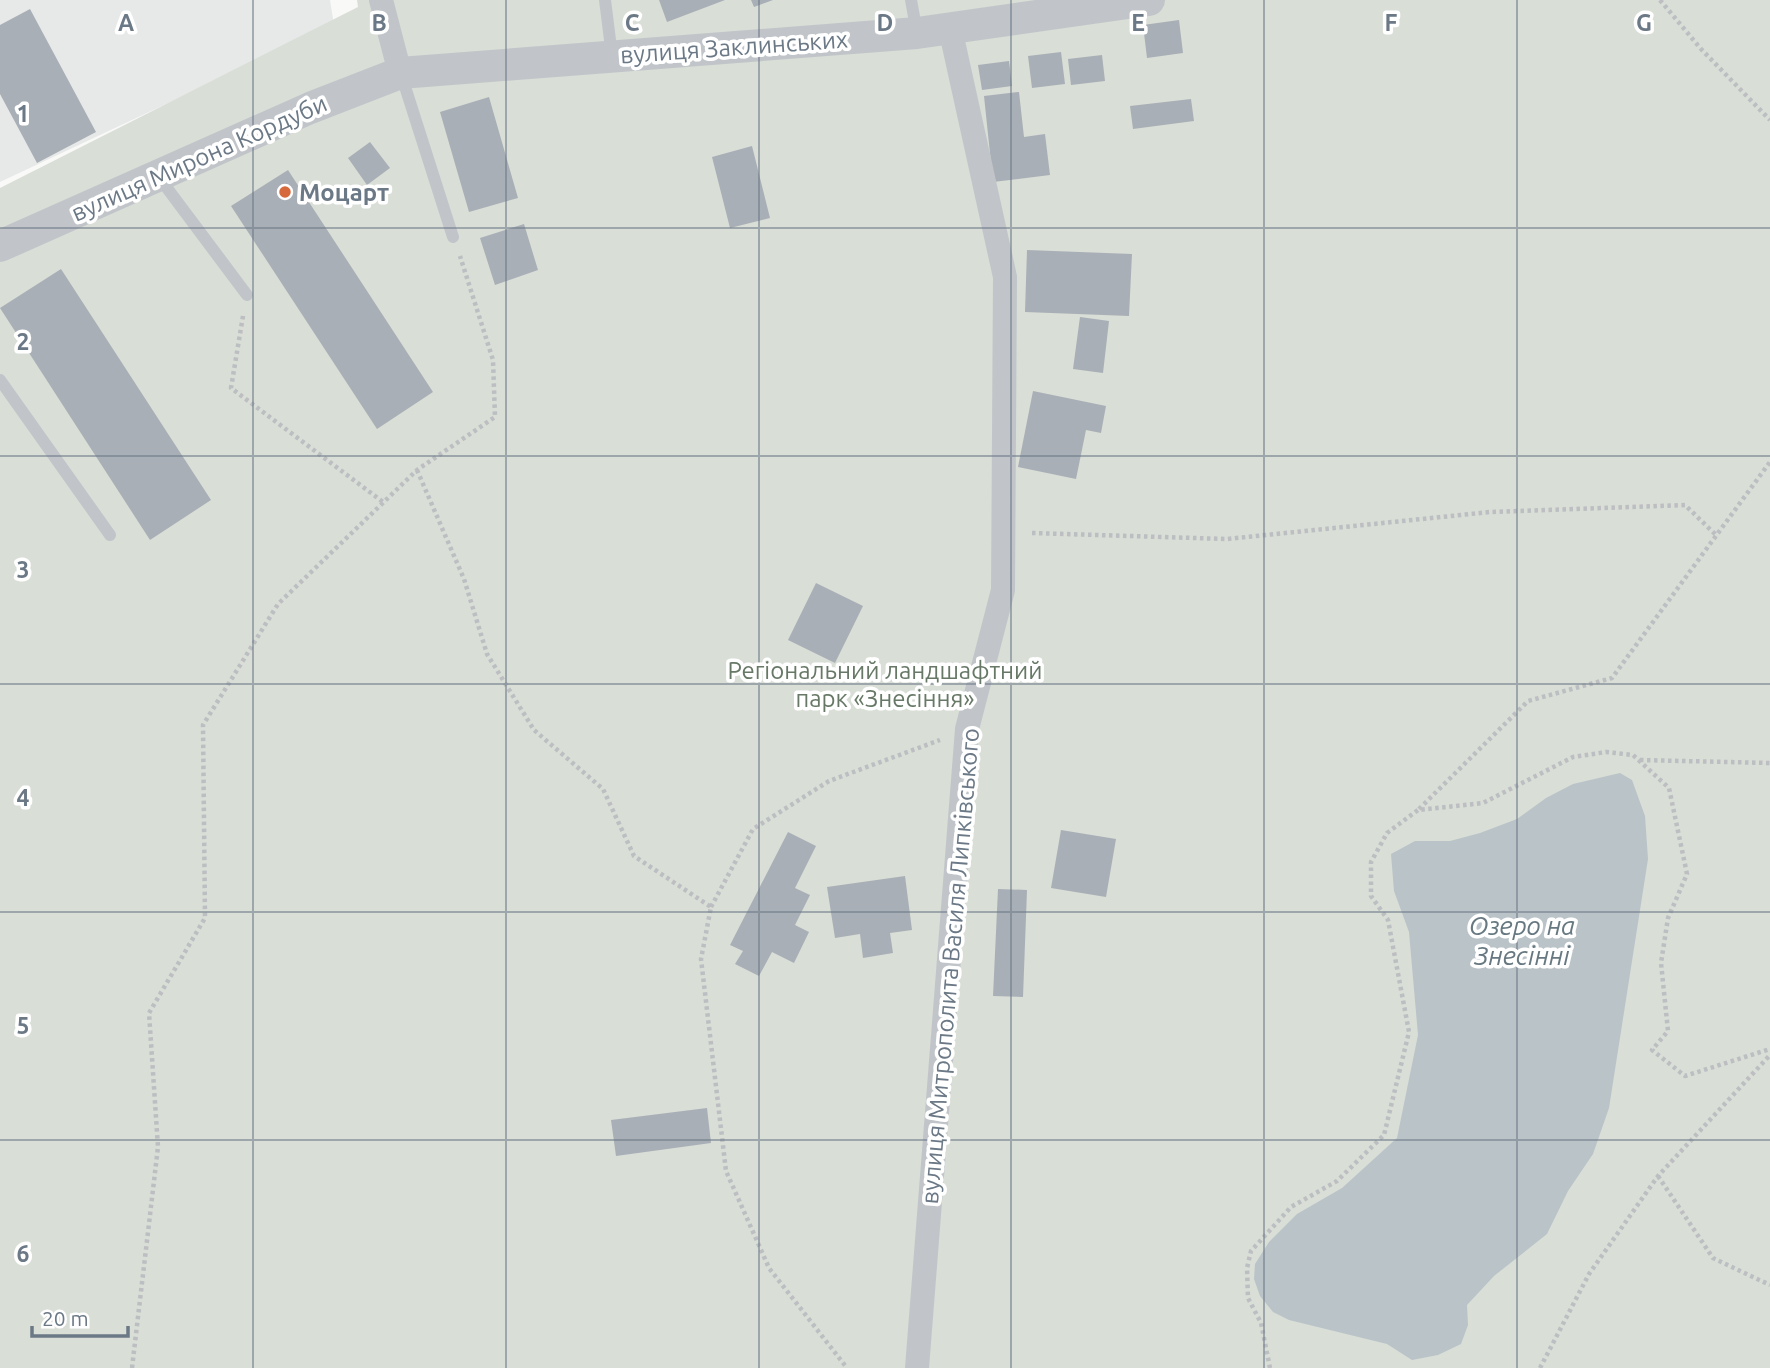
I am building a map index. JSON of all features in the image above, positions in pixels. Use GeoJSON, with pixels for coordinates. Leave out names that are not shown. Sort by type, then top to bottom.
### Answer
{"type":"FeatureCollection","features":[{"type":"Feature","properties":{"kind":"street"},"geometry":{"type":"LineString","coordinates":[[381,0],[400,74]]}},
{"type":"Feature","properties":{"kind":"street","name":"вулиця Заклинських"},"geometry":{"type":"LineString","coordinates":[[400,74],[917,33],[1150,0]]}},
{"type":"Feature","properties":{"kind":"street","name":"вулиця Митрополита Василя Липківського"},"geometry":{"type":"LineString","coordinates":[[917,1368],[967,729],[1003,590],[1005,277],[950,28]]}},
{"type":"Feature","properties":{"kind":"street","name":"вулиця Мирона Кордуби"},"geometry":{"type":"LineString","coordinates":[[0,246],[310,108],[400,74]]}},
{"type":"Feature","properties":{"kind":"lane"},"geometry":{"type":"LineString","coordinates":[[605,0],[612,56]]}},
{"type":"Feature","properties":{"kind":"lane"},"geometry":{"type":"LineString","coordinates":[[911,0],[917,33]]}},
{"type":"Feature","properties":{"kind":"lane"},"geometry":{"type":"LineString","coordinates":[[400,74],[453,237]]}},
{"type":"Feature","properties":{"kind":"lane"},"geometry":{"type":"LineString","coordinates":[[158,175],[247,295]]}},
{"type":"Feature","properties":{"kind":"lane"},"geometry":{"type":"LineString","coordinates":[[0,380],[110,534]]}},
{"type":"Feature","properties":{"kind":"path"},"geometry":{"type":"LineString","coordinates":[[1660,0],[1701,49],[1770,120]]}},
{"type":"Feature","properties":{"kind":"path"},"geometry":{"type":"LineString","coordinates":[[132,1368],[158,1147],[149,1013],[205,918],[203,725],[278,604],[417,470],[495,417],[494,360],[453,237]]}},
{"type":"Feature","properties":{"kind":"path"},"geometry":{"type":"LineString","coordinates":[[247,295],[231,388],[383,502]]}},
{"type":"Feature","properties":{"kind":"path"},"geometry":{"type":"LineString","coordinates":[[1270,1368],[1261,1323],[1248,1298],[1247,1268],[1251,1251],[1291,1207],[1337,1181],[1384,1135],[1409,1032],[1388,920],[1371,895],[1371,862],[1387,834],[1418,810],[1528,701],[1612,678],[1770,463]]}},
{"type":"Feature","properties":{"kind":"path"},"geometry":{"type":"LineString","coordinates":[[417,470],[464,579],[487,654],[534,730],[603,789],[634,856],[711,907]]}},
{"type":"Feature","properties":{"kind":"path"},"geometry":{"type":"LineString","coordinates":[[1003,532],[1227,539],[1490,512],[1685,506],[1717,536]]}},
{"type":"Feature","properties":{"kind":"path"},"geometry":{"type":"LineString","coordinates":[[847,1368],[769,1268],[726,1171],[701,959],[711,907],[753,829],[829,781],[967,729]]}},
{"type":"Feature","properties":{"kind":"path"},"geometry":{"type":"LineString","coordinates":[[1418,810],[1483,803],[1573,757],[1605,752],[1633,755],[1670,788],[1687,874],[1668,918],[1661,963],[1668,1031],[1652,1050],[1685,1076],[1770,1049]]}},
{"type":"Feature","properties":{"kind":"path"},"geometry":{"type":"LineString","coordinates":[[1639,760],[1770,762]]}},
{"type":"Feature","properties":{"kind":"path"},"geometry":{"type":"LineString","coordinates":[[1540,1368],[1589,1274],[1658,1176],[1770,1055]]}},
{"type":"Feature","properties":{"kind":"path"},"geometry":{"type":"LineString","coordinates":[[1658,1176],[1713,1258],[1770,1285]]}},
{"type":"Feature","properties":{"kind":"shaded area"},"geometry":{"type":"Polygon","coordinates":[[[0,0],[330,0],[334,25],[0,182],[0,0]]]}},
{"type":"Feature","properties":{"kind":"green space","name":"Регіональний ландшафтний парк «Знесіння»"},"geometry":{"type":"Polygon","coordinates":[[[357,0],[1770,0],[1770,1368],[0,1368],[0,188],[358,7],[357,0]]]}},
{"type":"Feature","properties":{"kind":"water","name":"Озеро на Знесінні"},"geometry":{"type":"Polygon","coordinates":[[[1620,773],[1632,780],[1645,816],[1648,859],[1609,1108],[1593,1154],[1568,1191],[1547,1234],[1494,1276],[1467,1305],[1468,1325],[1461,1344],[1438,1355],[1412,1360],[1387,1344],[1289,1320],[1273,1312],[1260,1296],[1254,1279],[1255,1264],[1269,1242],[1297,1214],[1342,1188],[1397,1138],[1418,1035],[1409,932],[1394,891],[1391,854],[1415,841],[1450,841],[1480,833],[1517,819],[1546,798],[1573,784],[1620,773]]]}},
{"type":"Feature","properties":{"kind":"building"},"geometry":{"type":"Polygon","coordinates":[[[659,0],[725,0],[667,22],[659,0]]]}},
{"type":"Feature","properties":{"kind":"building"},"geometry":{"type":"Polygon","coordinates":[[[751,0],[773,0],[754,7],[751,0]]]}},
{"type":"Feature","properties":{"kind":"building"},"geometry":{"type":"Polygon","coordinates":[[[30,9],[96,132],[37,163],[0,94],[0,25],[30,9]]]}},
{"type":"Feature","properties":{"kind":"building"},"geometry":{"type":"Polygon","coordinates":[[[1179,20],[1183,53],[1147,58],[1143,25],[1179,20]]]}},
{"type":"Feature","properties":{"kind":"building"},"geometry":{"type":"Polygon","coordinates":[[[1061,52],[1065,84],[1032,88],[1028,56],[1061,52]]]}},
{"type":"Feature","properties":{"kind":"building"},"geometry":{"type":"Polygon","coordinates":[[[1102,55],[1105,81],[1071,85],[1068,59],[1102,55]]]}},
{"type":"Feature","properties":{"kind":"building"},"geometry":{"type":"Polygon","coordinates":[[[1009,61],[1012,86],[982,90],[978,65],[1009,61]]]}},
{"type":"Feature","properties":{"kind":"building"},"geometry":{"type":"Polygon","coordinates":[[[1019,92],[1024,137],[1045,134],[1050,175],[993,182],[984,96],[1019,92]]]}},
{"type":"Feature","properties":{"kind":"building"},"geometry":{"type":"Polygon","coordinates":[[[489,97],[518,198],[469,212],[440,112],[489,97]]]}},
{"type":"Feature","properties":{"kind":"building"},"geometry":{"type":"Polygon","coordinates":[[[1191,99],[1194,121],[1133,129],[1130,106],[1191,99]]]}},
{"type":"Feature","properties":{"kind":"building"},"geometry":{"type":"Polygon","coordinates":[[[370,142],[390,168],[367,185],[348,158],[370,142]]]}},
{"type":"Feature","properties":{"kind":"building"},"geometry":{"type":"Polygon","coordinates":[[[752,146],[770,218],[730,228],[712,157],[752,146]]]}},
{"type":"Feature","properties":{"kind":"building"},"geometry":{"type":"Polygon","coordinates":[[[288,170],[433,392],[377,429],[231,206],[288,170]]]}},
{"type":"Feature","properties":{"kind":"building"},"geometry":{"type":"Polygon","coordinates":[[[524,224],[538,270],[495,285],[480,238],[524,224]]]}},
{"type":"Feature","properties":{"kind":"building"},"geometry":{"type":"Polygon","coordinates":[[[1027,250],[1132,254],[1129,316],[1025,312],[1027,250]]]}},
{"type":"Feature","properties":{"kind":"building"},"geometry":{"type":"Polygon","coordinates":[[[61,269],[211,500],[150,540],[0,308],[61,269]]]}},
{"type":"Feature","properties":{"kind":"building"},"geometry":{"type":"Polygon","coordinates":[[[1080,317],[1109,321],[1103,373],[1073,369],[1080,317]]]}},
{"type":"Feature","properties":{"kind":"building"},"geometry":{"type":"Polygon","coordinates":[[[1033,391],[1106,406],[1101,433],[1086,430],[1076,479],[1018,467],[1033,391]]]}},
{"type":"Feature","properties":{"kind":"building"},"geometry":{"type":"Polygon","coordinates":[[[816,583],[863,606],[835,663],[788,640],[816,583]]]}},
{"type":"Feature","properties":{"kind":"building"},"geometry":{"type":"Polygon","coordinates":[[[1061,830],[1116,839],[1106,897],[1051,888],[1061,830]]]}},
{"type":"Feature","properties":{"kind":"building"},"geometry":{"type":"Polygon","coordinates":[[[788,832],[816,846],[795,888],[810,895],[795,925],[809,932],[794,963],[772,952],[759,976],[735,964],[743,951],[730,945],[788,832]]]}},
{"type":"Feature","properties":{"kind":"building"},"geometry":{"type":"Polygon","coordinates":[[[905,876],[912,930],[890,933],[893,953],[863,958],[860,934],[835,938],[827,887],[905,876]]]}},
{"type":"Feature","properties":{"kind":"building"},"geometry":{"type":"Polygon","coordinates":[[[998,889],[1027,890],[1023,997],[993,996],[998,889]]]}},
{"type":"Feature","properties":{"kind":"building"},"geometry":{"type":"Polygon","coordinates":[[[707,1108],[711,1143],[616,1156],[611,1120],[707,1108]]]}},
{"type":"Feature","properties":{"kind":"place","name":"Моцарт"},"geometry":{"type":"Point","coordinates":[285,192]}}]}
